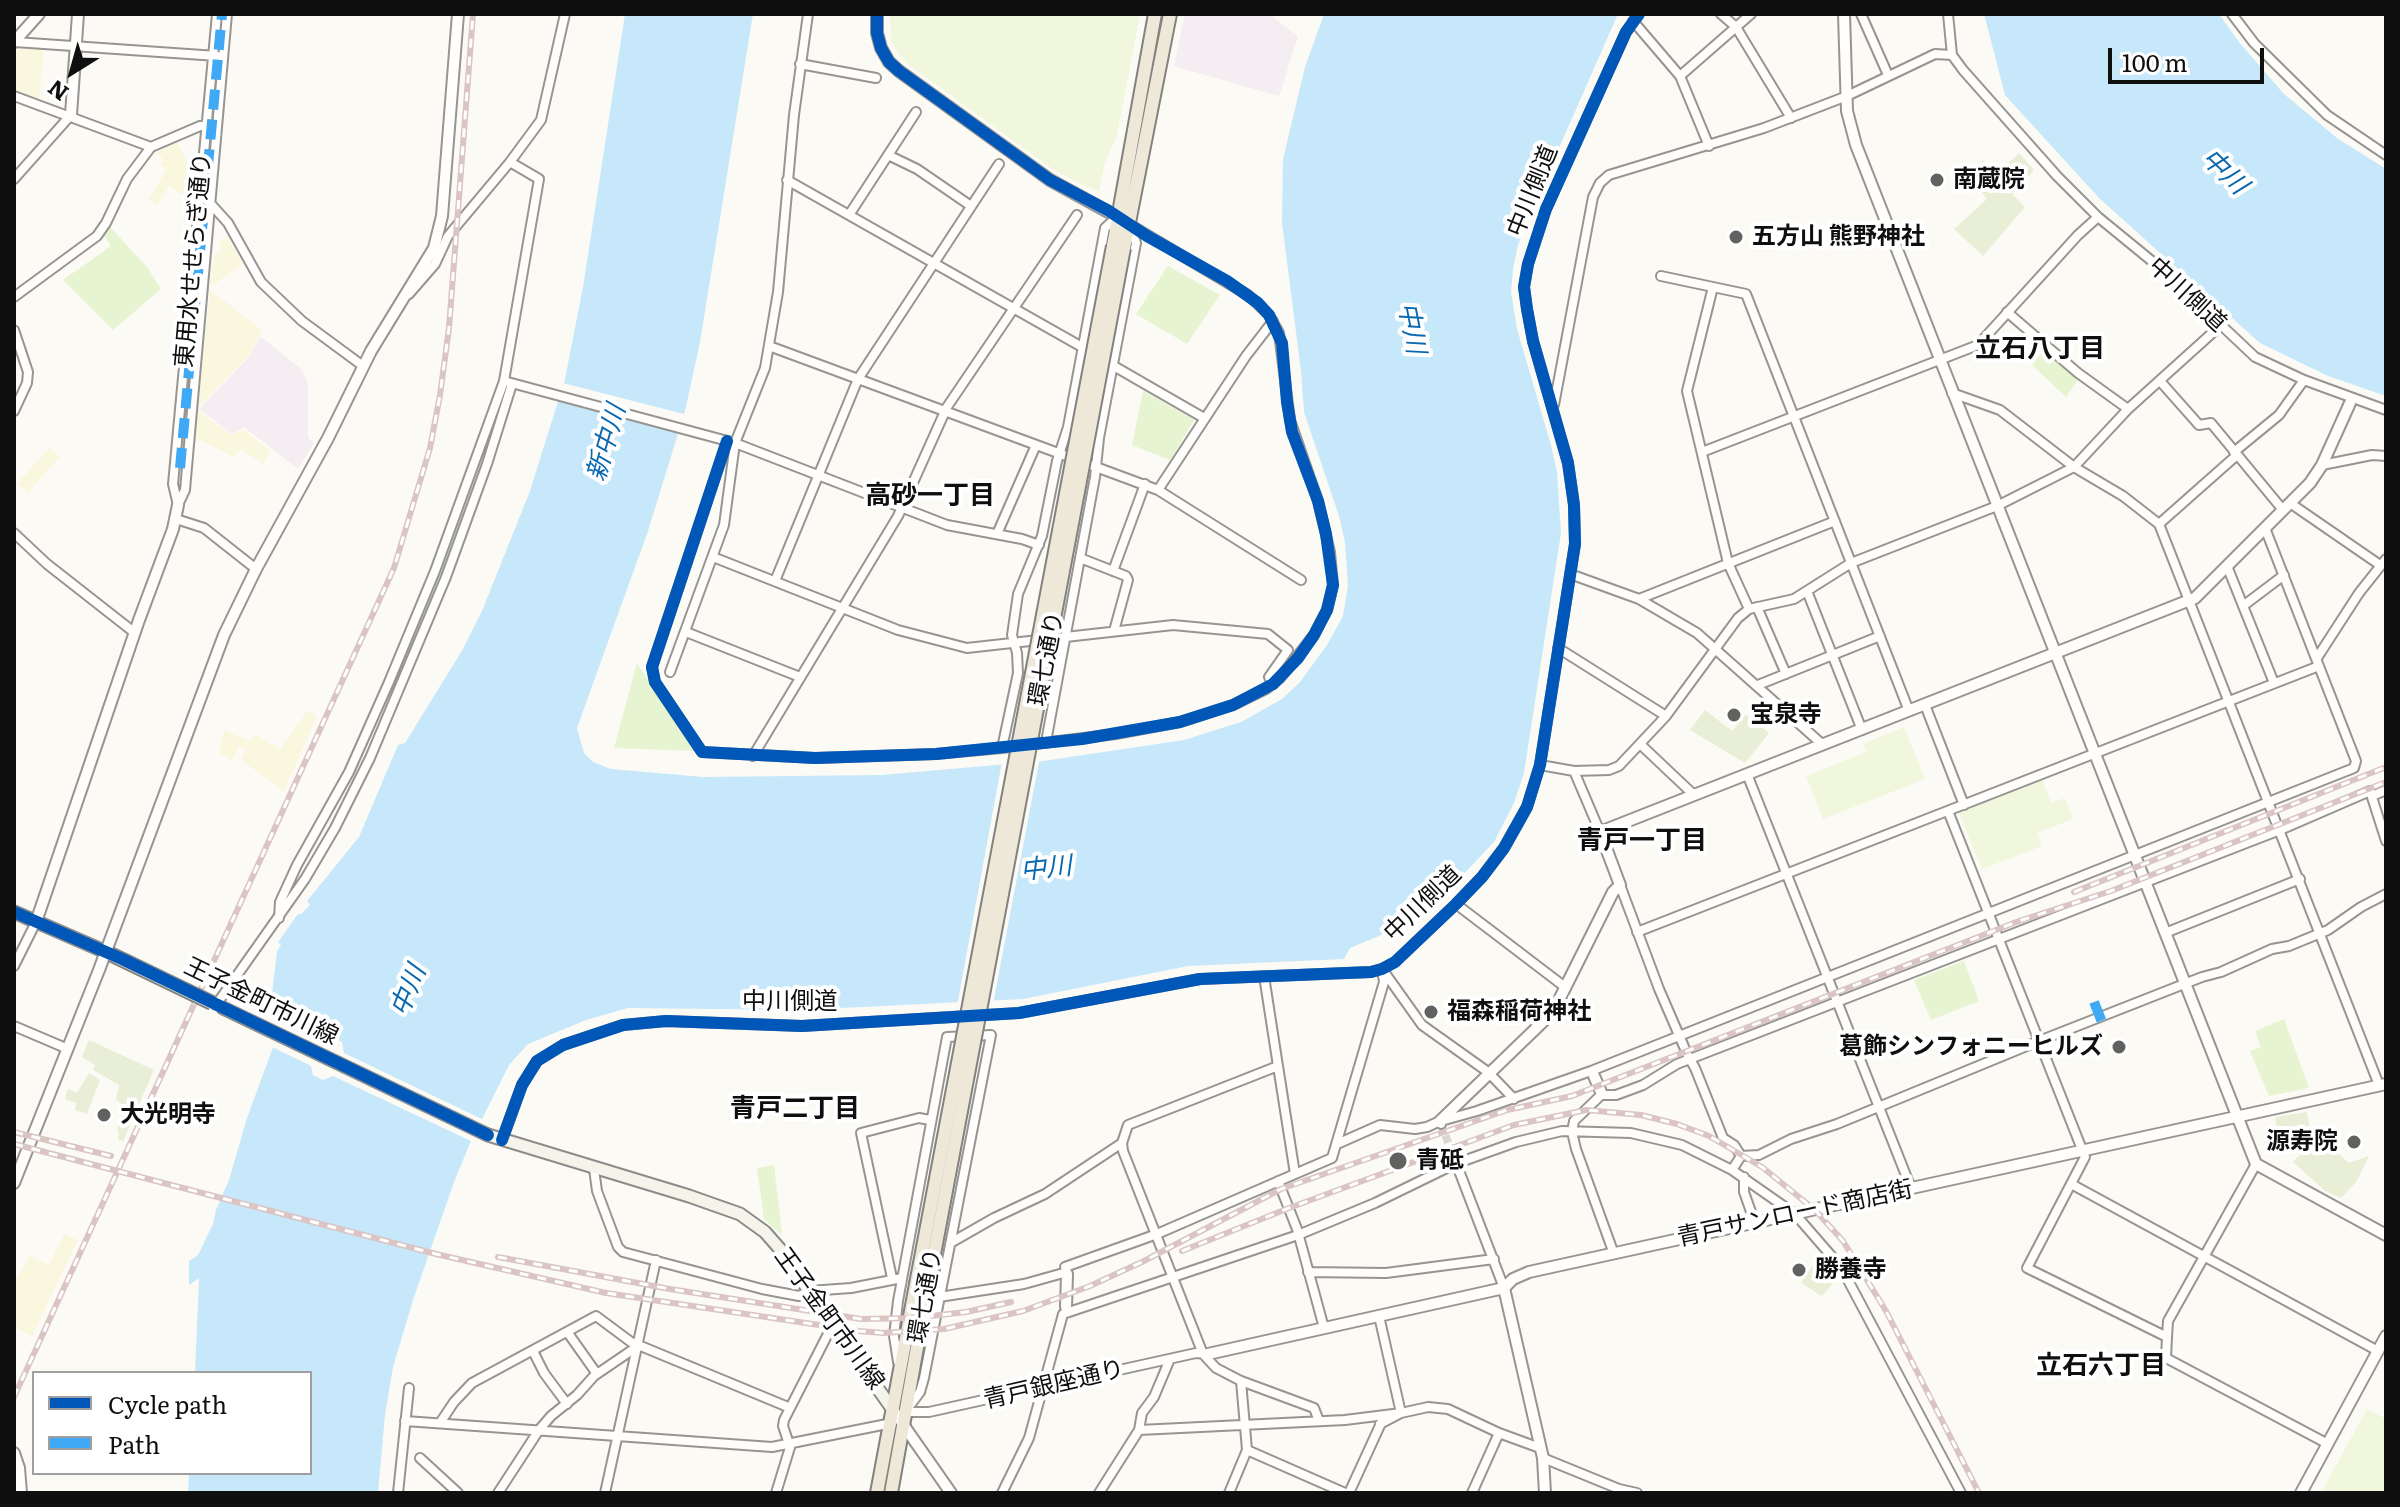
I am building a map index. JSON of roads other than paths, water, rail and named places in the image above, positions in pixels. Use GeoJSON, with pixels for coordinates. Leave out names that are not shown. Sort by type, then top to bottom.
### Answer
{"type":"FeatureCollection","features":[{"type":"Feature","properties":{"kind":"main road","name":"環七通り"},"geometry":{"type":"LineString","coordinates":[[877,1493],[898,1417],[1119,247],[1118,217],[1155,14]]}},
{"type":"Feature","properties":{"kind":"main road","name":"環七通り"},"geometry":{"type":"LineString","coordinates":[[1119,247],[1129,224],[1170,14]]}},
{"type":"Feature","properties":{"kind":"main road","name":"王子金町市川線"},"geometry":{"type":"LineString","coordinates":[[14,912],[106,952],[488,1135],[740,1214],[765,1232],[779,1248],[898,1417]]}},
{"type":"Feature","properties":{"kind":"main road","name":"環七通り"},"geometry":{"type":"LineString","coordinates":[[891,1493],[900,1369],[922,1285]]}},
{"type":"Feature","properties":{"kind":"street"},"geometry":{"type":"LineString","coordinates":[[14,42],[39,14]]}},
{"type":"Feature","properties":{"kind":"street"},"geometry":{"type":"LineString","coordinates":[[14,179],[70,116],[78,14]]}},
{"type":"Feature","properties":{"kind":"street"},"geometry":{"type":"LineString","coordinates":[[14,966],[36,922],[185,490],[209,202],[217,14]]}},
{"type":"Feature","properties":{"kind":"street"},"geometry":{"type":"LineString","coordinates":[[217,56],[227,14]]}},
{"type":"Feature","properties":{"kind":"street"},"geometry":{"type":"LineString","coordinates":[[14,1183],[106,952],[208,674],[256,569],[328,438],[363,366],[434,248],[440,228],[458,14]]}},
{"type":"Feature","properties":{"kind":"street"},"geometry":{"type":"LineString","coordinates":[[400,304],[435,264],[457,223],[510,162],[541,120],[565,14]]}},
{"type":"Feature","properties":{"kind":"street"},"geometry":{"type":"LineString","coordinates":[[808,14],[787,180],[778,292],[765,368],[728,441],[653,662],[652,672],[702,752],[815,758],[893,756],[1105,736],[1180,722],[1233,705],[1273,684],[1298,658],[1314,635],[1327,610],[1333,585],[1330,552],[1318,501],[1292,432],[1282,343],[1273,321],[1248,295],[1050,180],[899,71],[881,48],[877,14]]}},
{"type":"Feature","properties":{"kind":"street"},"geometry":{"type":"LineString","coordinates":[[1721,14],[1736,27],[1791,118]]}},
{"type":"Feature","properties":{"kind":"street"},"geometry":{"type":"LineString","coordinates":[[1680,76],[1751,14]]}},
{"type":"Feature","properties":{"kind":"street"},"geometry":{"type":"LineString","coordinates":[[1844,14],[1847,111],[1856,145],[2256,1164],[2386,1235]]}},
{"type":"Feature","properties":{"kind":"street"},"geometry":{"type":"LineString","coordinates":[[1861,14],[1888,75]]}},
{"type":"Feature","properties":{"kind":"street"},"geometry":{"type":"LineString","coordinates":[[1553,406],[1590,211],[1600,183],[1609,175],[1631,167],[1709,146],[1791,118],[1847,96],[1935,54],[1952,55],[1948,14]]}},
{"type":"Feature","properties":{"kind":"street"},"geometry":{"type":"LineString","coordinates":[[2232,14],[2254,43],[2327,115],[2386,155]]}},
{"type":"Feature","properties":{"kind":"street"},"geometry":{"type":"LineString","coordinates":[[1636,17],[1680,76],[1709,146]]}},
{"type":"Feature","properties":{"kind":"street","name":"中川側道"},"geometry":{"type":"LineString","coordinates":[[502,1140],[522,1085],[537,1061],[563,1045],[623,1025],[666,1021],[802,1026],[1019,1013],[1186,981],[1382,969],[1403,955],[1456,904],[1482,877],[1521,821],[1540,765],[1575,544],[1572,483],[1527,309],[1524,287],[1528,264],[1546,209],[1626,32],[1636,17]]}},
{"type":"Feature","properties":{"kind":"street"},"geometry":{"type":"LineString","coordinates":[[14,42],[217,56]]}},
{"type":"Feature","properties":{"kind":"street","name":"中川側道"},"geometry":{"type":"LineString","coordinates":[[1952,55],[1984,96],[2098,217],[2164,271],[2255,357],[2351,400],[2386,410]]}},
{"type":"Feature","properties":{"kind":"street"},"geometry":{"type":"LineString","coordinates":[[800,64],[876,78]]}},
{"type":"Feature","properties":{"kind":"street"},"geometry":{"type":"LineString","coordinates":[[14,96],[151,147]]}},
{"type":"Feature","properties":{"kind":"street"},"geometry":{"type":"LineString","coordinates":[[849,215],[916,112]]}},
{"type":"Feature","properties":{"kind":"street"},"geometry":{"type":"LineString","coordinates":[[14,297],[97,236],[127,179],[151,147],[211,125]]}},
{"type":"Feature","properties":{"kind":"street","name":"東用水せせらぎ通り"},"geometry":{"type":"LineString","coordinates":[[178,505],[173,484],[211,125]]}},
{"type":"Feature","properties":{"kind":"street"},"geometry":{"type":"LineString","coordinates":[[888,155],[917,169],[971,206]]}},
{"type":"Feature","properties":{"kind":"street"},"geometry":{"type":"LineString","coordinates":[[217,1005],[279,918],[327,843],[370,758],[446,577],[512,384],[539,179],[510,162]]}},
{"type":"Feature","properties":{"kind":"street"},"geometry":{"type":"LineString","coordinates":[[775,581],[858,379],[999,164]]}},
{"type":"Feature","properties":{"kind":"street"},"geometry":{"type":"LineString","coordinates":[[787,180],[1082,347]]}},
{"type":"Feature","properties":{"kind":"street"},"geometry":{"type":"LineString","coordinates":[[209,202],[228,223],[261,282],[302,321],[363,366]]}},
{"type":"Feature","properties":{"kind":"street"},"geometry":{"type":"LineString","coordinates":[[753,756],[902,508],[945,411],[1077,215]]}},
{"type":"Feature","properties":{"kind":"street"},"geometry":{"type":"LineString","coordinates":[[1002,748],[1018,673],[1012,635],[1018,594],[1039,545],[1059,452],[1068,427],[1105,228],[1118,217]]}},
{"type":"Feature","properties":{"kind":"street"},"geometry":{"type":"LineString","coordinates":[[1702,452],[1978,345],[2098,217]]}},
{"type":"Feature","properties":{"kind":"street"},"geometry":{"type":"LineString","coordinates":[[1046,742],[1136,243],[1129,224]]}},
{"type":"Feature","properties":{"kind":"street"},"geometry":{"type":"LineString","coordinates":[[1661,276],[1746,294],[1909,711]]}},
{"type":"Feature","properties":{"kind":"street"},"geometry":{"type":"LineString","coordinates":[[1713,287],[1687,391],[1728,563],[1786,674]]}},
{"type":"Feature","properties":{"kind":"street"},"geometry":{"type":"LineString","coordinates":[[2007,312],[2078,373],[2128,409]]}},
{"type":"Feature","properties":{"kind":"street"},"geometry":{"type":"LineString","coordinates":[[1158,490],[1204,418],[1273,321]]}},
{"type":"Feature","properties":{"kind":"street"},"geometry":{"type":"LineString","coordinates":[[1540,765],[1574,771],[1609,770],[1619,766],[1666,716],[1738,618],[1753,608],[1794,599],[1851,563],[1997,506],[2074,467],[2128,409],[2220,326]]}},
{"type":"Feature","properties":{"kind":"street"},"geometry":{"type":"LineString","coordinates":[[14,330],[28,372],[27,383],[14,411]]}},
{"type":"Feature","properties":{"kind":"street"},"geometry":{"type":"LineString","coordinates":[[769,346],[1145,484],[1301,580]]}},
{"type":"Feature","properties":{"kind":"street"},"geometry":{"type":"LineString","coordinates":[[1112,365],[1204,418]]}},
{"type":"Feature","properties":{"kind":"street"},"geometry":{"type":"LineString","coordinates":[[2159,524],[2279,415],[2304,380]]}},
{"type":"Feature","properties":{"kind":"street"},"geometry":{"type":"LineString","coordinates":[[1637,932],[2230,701],[2318,662],[2384,562],[2287,506],[2211,423],[2199,425],[2160,381]]}},
{"type":"Feature","properties":{"kind":"street"},"geometry":{"type":"LineString","coordinates":[[512,384],[728,441],[947,525],[1039,545]]}},
{"type":"Feature","properties":{"kind":"street"},"geometry":{"type":"LineString","coordinates":[[279,918],[280,902],[297,865],[349,772],[389,682],[512,384]]}},
{"type":"Feature","properties":{"kind":"street"},"geometry":{"type":"LineString","coordinates":[[1952,393],[2000,410],[2074,467],[2123,496],[2159,524],[2320,933],[2383,1084]]}},
{"type":"Feature","properties":{"kind":"street"},"geometry":{"type":"LineString","coordinates":[[1600,832],[2190,601],[2310,483],[2322,465],[2351,400]]}},
{"type":"Feature","properties":{"kind":"street"},"geometry":{"type":"LineString","coordinates":[[670,672],[724,525],[728,441]]}},
{"type":"Feature","properties":{"kind":"street"},"geometry":{"type":"LineString","coordinates":[[997,534],[1036,445]]}},
{"type":"Feature","properties":{"kind":"street"},"geometry":{"type":"LineString","coordinates":[[2322,465],[2372,455],[2386,456]]}},
{"type":"Feature","properties":{"kind":"street"},"geometry":{"type":"LineString","coordinates":[[1113,571],[1145,484]]}},
{"type":"Feature","properties":{"kind":"street"},"geometry":{"type":"LineString","coordinates":[[176,519],[204,528],[256,569]]}},
{"type":"Feature","properties":{"kind":"street"},"geometry":{"type":"LineString","coordinates":[[1639,599],[1835,521]]}},
{"type":"Feature","properties":{"kind":"street"},"geometry":{"type":"LineString","coordinates":[[1337,1144],[1380,1125],[1415,1129],[1427,1127],[1592,1073],[1678,1035],[2349,771],[2357,765],[2265,528]]}},
{"type":"Feature","properties":{"kind":"street"},"geometry":{"type":"LineString","coordinates":[[14,533],[47,564],[135,633]]}},
{"type":"Feature","properties":{"kind":"street"},"geometry":{"type":"LineString","coordinates":[[713,557],[898,630],[967,648],[1173,625],[1268,634],[1288,650],[1269,677],[1273,684]]}},
{"type":"Feature","properties":{"kind":"street"},"geometry":{"type":"LineString","coordinates":[[1080,558],[1126,576],[1128,580],[1114,631]]}},
{"type":"Feature","properties":{"kind":"street"},"geometry":{"type":"LineString","coordinates":[[2227,566],[2274,683]]}},
{"type":"Feature","properties":{"kind":"street"},"geometry":{"type":"LineString","coordinates":[[1570,574],[1639,599],[1680,622],[1716,648],[1823,745]]}},
{"type":"Feature","properties":{"kind":"street"},"geometry":{"type":"LineString","coordinates":[[2243,606],[2284,575]]}},
{"type":"Feature","properties":{"kind":"street"},"geometry":{"type":"LineString","coordinates":[[1807,591],[1862,730]]}},
{"type":"Feature","properties":{"kind":"street"},"geometry":{"type":"LineString","coordinates":[[686,632],[800,677]]}},
{"type":"Feature","properties":{"kind":"street"},"geometry":{"type":"LineString","coordinates":[[1758,685],[1880,636]]}},
{"type":"Feature","properties":{"kind":"street"},"geometry":{"type":"LineString","coordinates":[[1558,648],[1666,716]]}},
{"type":"Feature","properties":{"kind":"street"},"geometry":{"type":"LineString","coordinates":[[1925,705],[1964,805]]}},
{"type":"Feature","properties":{"kind":"street"},"geometry":{"type":"LineString","coordinates":[[1640,744],[1694,795]]}},
{"type":"Feature","properties":{"kind":"street"},"geometry":{"type":"LineString","coordinates":[[1574,771],[1678,1035],[1723,1138],[1734,1145],[1741,1156]]}},
{"type":"Feature","properties":{"kind":"street"},"geometry":{"type":"LineString","coordinates":[[1747,774],[1911,1188]]}},
{"type":"Feature","properties":{"kind":"street"},"geometry":{"type":"LineString","coordinates":[[1614,1254],[1572,1132],[1574,1121],[1601,1094],[1616,1095],[1643,1085],[1690,1059],[2371,793],[2386,790]]}},
{"type":"Feature","properties":{"kind":"street"},"geometry":{"type":"LineString","coordinates":[[2371,793],[2386,841]]}},
{"type":"Feature","properties":{"kind":"street"},"geometry":{"type":"LineString","coordinates":[[1948,811],[2085,1161],[2027,1268],[2167,1337]]}},
{"type":"Feature","properties":{"kind":"street"},"geometry":{"type":"LineString","coordinates":[[2165,933],[2300,879]]}},
{"type":"Feature","properties":{"kind":"street"},"geometry":{"type":"LineString","coordinates":[[1440,1122],[1488,1072],[1548,1018],[1613,892],[1620,885]]}},
{"type":"Feature","properties":{"kind":"street"},"geometry":{"type":"LineString","coordinates":[[1741,1156],[1759,1155],[1791,1139],[1880,1108],[2272,949],[2289,946],[2320,933],[2374,898],[2386,894]]}},
{"type":"Feature","properties":{"kind":"street"},"geometry":{"type":"LineString","coordinates":[[1456,904],[1565,987]]}},
{"type":"Feature","properties":{"kind":"street"},"geometry":{"type":"LineString","coordinates":[[1382,969],[1422,1025],[1488,1072],[1514,1099]]}},
{"type":"Feature","properties":{"kind":"street"},"geometry":{"type":"LineString","coordinates":[[1002,1493],[1025,1449],[1045,1387],[1061,1317],[1066,1310],[1065,1267],[1157,1234],[1332,1158],[1384,982],[1382,969]]}},
{"type":"Feature","properties":{"kind":"street"},"geometry":{"type":"LineString","coordinates":[[1264,976],[1295,1174]]}},
{"type":"Feature","properties":{"kind":"street"},"geometry":{"type":"LineString","coordinates":[[14,1026],[68,1049]]}},
{"type":"Feature","properties":{"kind":"street"},"geometry":{"type":"LineString","coordinates":[[900,1369],[894,1336],[897,1278],[947,1037],[991,1035],[920,1392],[898,1417],[951,1493]]}},
{"type":"Feature","properties":{"kind":"street"},"geometry":{"type":"LineString","coordinates":[[1278,1066],[1128,1125],[1122,1143],[1172,1276],[1206,1354],[1216,1368],[1241,1381],[1314,1408],[1319,1421]]}},
{"type":"Feature","properties":{"kind":"street"},"geometry":{"type":"LineString","coordinates":[[1592,1073],[1601,1094]]}},
{"type":"Feature","properties":{"kind":"street","name":"青戸サンロード商店街"},"geometry":{"type":"LineString","coordinates":[[1206,1354],[1504,1288],[1513,1279],[1529,1272],[2383,1084]]}},
{"type":"Feature","properties":{"kind":"street"},"geometry":{"type":"LineString","coordinates":[[897,1278],[861,1133],[919,1118],[930,1120]]}},
{"type":"Feature","properties":{"kind":"street"},"geometry":{"type":"LineString","coordinates":[[1066,1310],[1298,1235],[1375,1203],[1454,1159],[1562,1131],[1631,1133],[1666,1140],[1701,1153],[1732,1170],[1795,1214],[1841,1267],[1961,1493]]}},
{"type":"Feature","properties":{"kind":"street"},"geometry":{"type":"LineString","coordinates":[[952,1242],[1045,1194],[1122,1143]]}},
{"type":"Feature","properties":{"kind":"street"},"geometry":{"type":"LineString","coordinates":[[1732,1170],[1741,1156]]}},
{"type":"Feature","properties":{"kind":"street"},"geometry":{"type":"LineString","coordinates":[[1454,1159],[1504,1288],[1542,1453],[1545,1493]]}},
{"type":"Feature","properties":{"kind":"street"},"geometry":{"type":"LineString","coordinates":[[2256,1164],[2168,1321],[2166,1358],[2328,1444]]}},
{"type":"Feature","properties":{"kind":"street"},"geometry":{"type":"LineString","coordinates":[[594,1169],[594,1182],[618,1247],[623,1252],[799,1296],[809,1291],[851,1288],[897,1278]]}},
{"type":"Feature","properties":{"kind":"street"},"geometry":{"type":"LineString","coordinates":[[1744,1177],[1744,1192],[1755,1223]]}},
{"type":"Feature","properties":{"kind":"street"},"geometry":{"type":"LineString","coordinates":[[1278,1181],[1298,1235],[1324,1328]]}},
{"type":"Feature","properties":{"kind":"street"},"geometry":{"type":"LineString","coordinates":[[2073,1185],[2378,1351]]}},
{"type":"Feature","properties":{"kind":"street"},"geometry":{"type":"LineString","coordinates":[[1308,1272],[1386,1273],[1494,1259]]}},
{"type":"Feature","properties":{"kind":"street"},"geometry":{"type":"LineString","coordinates":[[605,1493],[656,1260]]}},
{"type":"Feature","properties":{"kind":"street"},"geometry":{"type":"LineString","coordinates":[[939,1297],[1024,1284],[1067,1273]]}},
{"type":"Feature","properties":{"kind":"street"},"geometry":{"type":"LineString","coordinates":[[440,1423],[472,1383],[596,1316],[639,1345],[788,1407]]}},
{"type":"Feature","properties":{"kind":"street"},"geometry":{"type":"LineString","coordinates":[[1379,1316],[1401,1413]]}},
{"type":"Feature","properties":{"kind":"street"},"geometry":{"type":"LineString","coordinates":[[776,1493],[790,1444],[783,1426],[788,1407],[833,1324]]}},
{"type":"Feature","properties":{"kind":"street"},"geometry":{"type":"LineString","coordinates":[[568,1333],[597,1374]]}},
{"type":"Feature","properties":{"kind":"street"},"geometry":{"type":"LineString","coordinates":[[2301,1493],[2386,1336]]}},
{"type":"Feature","properties":{"kind":"street"},"geometry":{"type":"LineString","coordinates":[[498,1493],[539,1430],[597,1374],[639,1345]]}},
{"type":"Feature","properties":{"kind":"street"},"geometry":{"type":"LineString","coordinates":[[533,1351],[544,1373],[567,1404]]}},
{"type":"Feature","properties":{"kind":"street","name":"青戸銀座通り"},"geometry":{"type":"LineString","coordinates":[[405,1421],[772,1447],[898,1417],[1206,1354]]}},
{"type":"Feature","properties":{"kind":"street"},"geometry":{"type":"LineString","coordinates":[[1099,1493],[1139,1430],[1142,1413],[1154,1397],[1170,1359]]}},
{"type":"Feature","properties":{"kind":"street"},"geometry":{"type":"LineString","coordinates":[[1229,1493],[1247,1450],[1241,1381]]}},
{"type":"Feature","properties":{"kind":"street"},"geometry":{"type":"LineString","coordinates":[[398,1493],[409,1388]]}},
{"type":"Feature","properties":{"kind":"street"},"geometry":{"type":"LineString","coordinates":[[1139,1430],[1382,1420],[1428,1407],[1448,1409],[1619,1489],[1637,1493]]}},
{"type":"Feature","properties":{"kind":"street"},"geometry":{"type":"LineString","coordinates":[[1247,1450],[1347,1493],[1382,1420]]}},
{"type":"Feature","properties":{"kind":"street"},"geometry":{"type":"LineString","coordinates":[[1472,1493],[1499,1433]]}},
{"type":"Feature","properties":{"kind":"street"},"geometry":{"type":"LineString","coordinates":[[14,1453],[21,1493]]}},
{"type":"Feature","properties":{"kind":"street"},"geometry":{"type":"LineString","coordinates":[[420,1458],[458,1493]]}},
{"type":"Feature","properties":{"kind":"water"},"geometry":{"type":"Polygon","coordinates":[[[625,14],[753,14],[700,342],[685,411],[648,531],[577,728],[584,753],[593,762],[611,769],[703,777],[881,775],[1043,761],[1184,740],[1241,722],[1282,699],[1300,682],[1327,645],[1343,616],[1348,585],[1345,542],[1304,412],[1282,223],[1283,159],[1305,67],[1324,14],[1618,14],[1529,216],[1513,269],[1511,292],[1517,329],[1557,472],[1561,533],[1524,773],[1514,803],[1494,842],[1422,918],[1350,948],[1344,959],[1188,966],[1023,999],[802,1010],[628,1008],[586,1020],[528,1044],[509,1065],[470,1143],[413,1300],[393,1367],[378,1493],[188,1493],[189,1475],[312,1475],[312,1371],[195,1371],[199,1278],[189,1285],[189,1261],[198,1255],[213,1224],[282,1023],[273,1007],[272,993],[277,951],[281,945],[278,942],[298,914],[310,905],[307,901],[359,837],[398,745],[405,743],[463,649],[482,611],[530,491],[565,379],[583,287],[625,14]]]}},
{"type":"Feature","properties":{"kind":"water","name":"中川"},"geometry":{"type":"Polygon","coordinates":[[[1984,14],[2219,14],[2284,94],[2337,138],[2386,169],[2386,396],[2328,376],[2260,343],[2099,198],[2005,95],[1984,14]]]}},
{"type":"Feature","properties":{"kind":"waterway"},"geometry":{"type":"LineString","coordinates":[[182,434],[183,418]]}},
{"type":"Feature","properties":{"kind":"tunnel"},"geometry":{"type":"LineString","coordinates":[[1441,1124],[1453,1155]]}},
{"type":"Feature","properties":{"kind":"railway"},"geometry":{"type":"LineString","coordinates":[[14,1397],[394,568],[430,448],[440,395],[449,328],[473,14]]}},
{"type":"Feature","properties":{"kind":"railway"},"geometry":{"type":"LineString","coordinates":[[2074,892],[2386,767]]}},
{"type":"Feature","properties":{"kind":"railway"},"geometry":{"type":"LineString","coordinates":[[14,1144],[436,1254],[606,1293],[859,1331],[883,1333],[944,1329],[1023,1311],[1090,1286],[1281,1189],[1507,1110],[1572,1096],[2019,921],[2111,891],[2386,782]]}},
{"type":"Feature","properties":{"kind":"railway"},"geometry":{"type":"LineString","coordinates":[[1182,1251],[1514,1125],[1586,1110],[1641,1115],[1677,1124],[1709,1136],[1762,1167],[1815,1210],[1843,1241],[1886,1311],[1979,1493]]}},
{"type":"Feature","properties":{"kind":"railway"},"geometry":{"type":"LineString","coordinates":[[14,1132],[111,1156]]}},
{"type":"Feature","properties":{"kind":"railway"},"geometry":{"type":"LineString","coordinates":[[498,1257],[670,1289],[861,1319],[913,1318],[966,1312],[1011,1302]]}},
{"type":"Feature","properties":{"kind":"place","name":"南蔵院"},"geometry":{"type":"Point","coordinates":[1937,180]}},
{"type":"Feature","properties":{"kind":"place","name":"五方山 熊野神社"},"geometry":{"type":"Point","coordinates":[1736,237]}},
{"type":"Feature","properties":{"kind":"place","name":"宝泉寺"},"geometry":{"type":"Point","coordinates":[1734,715]}},
{"type":"Feature","properties":{"kind":"place","name":"福森稲荷神社"},"geometry":{"type":"Point","coordinates":[1431,1012]}},
{"type":"Feature","properties":{"kind":"place","name":"葛飾シンフォニーヒルズ"},"geometry":{"type":"Point","coordinates":[2119,1047]}},
{"type":"Feature","properties":{"kind":"place","name":"大光明寺"},"geometry":{"type":"Point","coordinates":[104,1115]}},
{"type":"Feature","properties":{"kind":"place","name":"源寿院"},"geometry":{"type":"Point","coordinates":[2354,1142]}},
{"type":"Feature","properties":{"kind":"place","name":"青砥"},"geometry":{"type":"Point","coordinates":[1398,1161]}},
{"type":"Feature","properties":{"kind":"place","name":"勝養寺"},"geometry":{"type":"Point","coordinates":[1799,1270]}},
{"type":"Feature","properties":{"kind":"district","name":"立石八丁目"},"geometry":{"type":"Point","coordinates":[2040,349]}},
{"type":"Feature","properties":{"kind":"district","name":"高砂一丁目"},"geometry":{"type":"Point","coordinates":[930,496]}},
{"type":"Feature","properties":{"kind":"district","name":"青戸一丁目"},"geometry":{"type":"Point","coordinates":[1642,841]}},
{"type":"Feature","properties":{"kind":"district","name":"青戸二丁目"},"geometry":{"type":"Point","coordinates":[795,1109]}},
{"type":"Feature","properties":{"kind":"district","name":"立石六丁目"},"geometry":{"type":"Point","coordinates":[2101,1366]}},
{"type":"Feature","properties":{"kind":"water label","name":"新中川"},"geometry":{"type":"Point","coordinates":[607,443]}}]}
